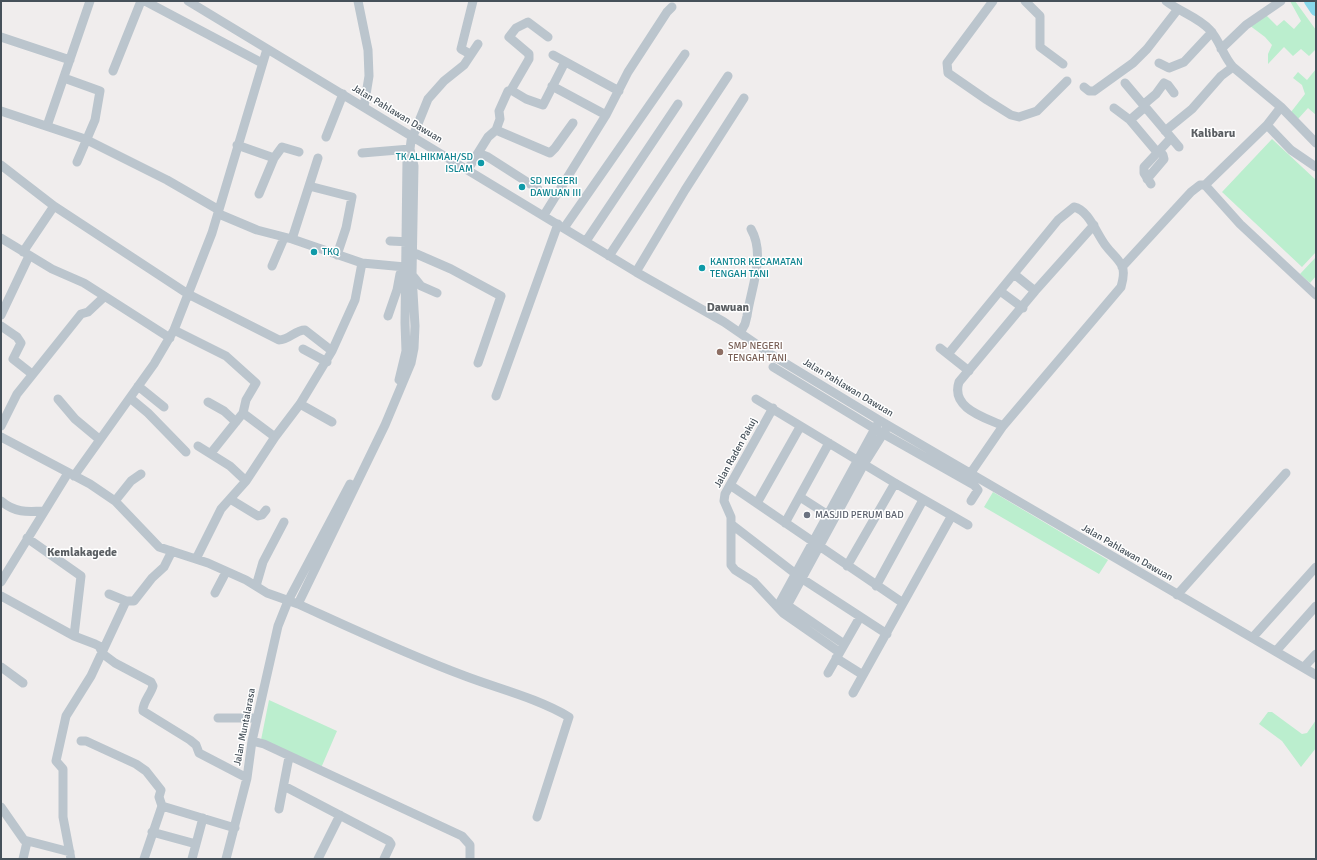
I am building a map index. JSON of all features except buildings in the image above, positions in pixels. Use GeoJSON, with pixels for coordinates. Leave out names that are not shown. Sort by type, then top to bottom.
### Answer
{"type":"FeatureCollection","features":[{"type":"Feature","properties":{"kind":"street"},"geometry":{"type":"LineString","coordinates":[[47,126],[90,1]]}},
{"type":"Feature","properties":{"kind":"street"},"geometry":{"type":"LineString","coordinates":[[113,71],[141,1]]}},
{"type":"Feature","properties":{"kind":"street"},"geometry":{"type":"LineString","coordinates":[[1,582],[44,511],[130,398],[172,334],[219,212],[237,145],[264,57],[162,5],[145,1]]}},
{"type":"Feature","properties":{"kind":"street","name":"Jalan Pahlawan Dawuan"},"geometry":{"type":"LineString","coordinates":[[188,1],[264,57],[343,94],[364,107],[409,145],[468,168],[544,215],[559,227],[586,241],[740,333],[881,427],[970,474],[1316,675]]}},
{"type":"Feature","properties":{"kind":"street"},"geometry":{"type":"LineString","coordinates":[[358,1],[368,57],[369,76],[364,107]]}},
{"type":"Feature","properties":{"kind":"street"},"geometry":{"type":"LineString","coordinates":[[470,54],[461,49],[473,1]]}},
{"type":"Feature","properties":{"kind":"street"},"geometry":{"type":"LineString","coordinates":[[993,1],[947,63],[948,73],[1011,115],[1019,117],[1037,111],[1066,81]]}},
{"type":"Feature","properties":{"kind":"street"},"geometry":{"type":"LineString","coordinates":[[1025,1],[1040,16],[1040,47],[1063,64]]}},
{"type":"Feature","properties":{"kind":"street"},"geometry":{"type":"LineString","coordinates":[[1166,1],[1178,10],[1204,24],[1212,32],[1226,60],[1281,107],[1316,143]]}},
{"type":"Feature","properties":{"kind":"street"},"geometry":{"type":"LineString","coordinates":[[1221,49],[1243,27],[1281,1]]}},
{"type":"Feature","properties":{"kind":"street"},"geometry":{"type":"LineString","coordinates":[[544,215],[606,115],[628,72],[667,12],[672,7]]}},
{"type":"Feature","properties":{"kind":"street"},"geometry":{"type":"LineString","coordinates":[[1084,87],[1089,91],[1094,91],[1133,63],[1147,49],[1178,10]]}},
{"type":"Feature","properties":{"kind":"street"},"geometry":{"type":"LineString","coordinates":[[468,168],[488,137],[496,130],[500,119],[498,111],[529,56],[509,37],[516,28],[528,22],[548,37]]}},
{"type":"Feature","properties":{"kind":"street"},"geometry":{"type":"LineString","coordinates":[[1159,63],[1168,68],[1184,62],[1212,32]]}},
{"type":"Feature","properties":{"kind":"street"},"geometry":{"type":"LineString","coordinates":[[1,37],[70,60]]}},
{"type":"Feature","properties":{"kind":"street"},"geometry":{"type":"LineString","coordinates":[[388,316],[399,286],[409,242],[407,159],[409,145],[428,99],[444,81],[464,66],[470,54],[478,44]]}},
{"type":"Feature","properties":{"kind":"street"},"geometry":{"type":"LineString","coordinates":[[496,396],[559,227],[685,54]]}},
{"type":"Feature","properties":{"kind":"street"},"geometry":{"type":"LineString","coordinates":[[553,55],[619,91]]}},
{"type":"Feature","properties":{"kind":"street"},"geometry":{"type":"LineString","coordinates":[[511,90],[542,105],[565,62]]}},
{"type":"Feature","properties":{"kind":"street"},"geometry":{"type":"LineString","coordinates":[[1158,151],[1168,135],[1215,82],[1233,67]]}},
{"type":"Feature","properties":{"kind":"street"},"geometry":{"type":"LineString","coordinates":[[609,256],[728,76]]}},
{"type":"Feature","properties":{"kind":"street"},"geometry":{"type":"LineString","coordinates":[[64,78],[100,90],[97,114],[85,139],[77,162]]}},
{"type":"Feature","properties":{"kind":"street"},"geometry":{"type":"LineString","coordinates":[[1126,83],[1179,147]]}},
{"type":"Feature","properties":{"kind":"street"},"geometry":{"type":"LineString","coordinates":[[1130,120],[1156,94],[1164,83],[1168,85],[1174,93]]}},
{"type":"Feature","properties":{"kind":"street"},"geometry":{"type":"LineString","coordinates":[[552,86],[606,115]]}},
{"type":"Feature","properties":{"kind":"street"},"geometry":{"type":"LineString","coordinates":[[326,137],[343,94]]}},
{"type":"Feature","properties":{"kind":"street"},"geometry":{"type":"LineString","coordinates":[[636,272],[685,190],[744,98]]}},
{"type":"Feature","properties":{"kind":"street"},"geometry":{"type":"LineString","coordinates":[[586,241],[678,104]]}},
{"type":"Feature","properties":{"kind":"street"},"geometry":{"type":"LineString","coordinates":[[1122,267],[1191,192],[1200,185],[1205,185],[1267,125],[1281,107]]}},
{"type":"Feature","properties":{"kind":"street"},"geometry":{"type":"LineString","coordinates":[[1114,108],[1130,120],[1163,155],[1164,159],[1149,181]]}},
{"type":"Feature","properties":{"kind":"street"},"geometry":{"type":"LineString","coordinates":[[1,111],[85,139],[167,180],[219,212],[257,230],[362,263],[403,267]]}},
{"type":"Feature","properties":{"kind":"street"},"geometry":{"type":"LineString","coordinates":[[496,130],[550,152],[573,123]]}},
{"type":"Feature","properties":{"kind":"street"},"geometry":{"type":"LineString","coordinates":[[1267,125],[1291,150],[1316,167]]}},
{"type":"Feature","properties":{"kind":"street"},"geometry":{"type":"LineString","coordinates":[[237,145],[274,158]]}},
{"type":"Feature","properties":{"kind":"street"},"geometry":{"type":"LineString","coordinates":[[362,153],[409,145]]}},
{"type":"Feature","properties":{"kind":"street"},"geometry":{"type":"LineString","coordinates":[[259,194],[274,158],[282,147],[299,152]]}},
{"type":"Feature","properties":{"kind":"street"},"geometry":{"type":"LineString","coordinates":[[478,153],[488,157],[538,188]]}},
{"type":"Feature","properties":{"kind":"street"},"geometry":{"type":"LineString","coordinates":[[272,266],[288,239],[309,186],[318,158]]}},
{"type":"Feature","properties":{"kind":"street"},"geometry":{"type":"LineString","coordinates":[[1,165],[54,206],[188,294],[279,340],[285,340],[300,330],[306,330],[332,352]]}},
{"type":"Feature","properties":{"kind":"street"},"geometry":{"type":"LineString","coordinates":[[1205,185],[1240,224],[1316,296]]}},
{"type":"Feature","properties":{"kind":"street"},"geometry":{"type":"LineString","coordinates":[[309,186],[352,197],[346,228],[337,255]]}},
{"type":"Feature","properties":{"kind":"street"},"geometry":{"type":"LineString","coordinates":[[1,315],[26,254],[54,206]]}},
{"type":"Feature","properties":{"kind":"street"},"geometry":{"type":"LineString","coordinates":[[949,353],[1058,220],[1074,207],[1079,209],[1094,225],[1098,235],[1122,267],[1123,280],[1118,292],[1003,426],[970,474]]}},
{"type":"Feature","properties":{"kind":"street"},"geometry":{"type":"LineString","coordinates":[[1003,426],[968,410],[962,402],[957,390],[961,379],[1023,308],[1035,291],[1094,225]]}},
{"type":"Feature","properties":{"kind":"street"},"geometry":{"type":"LineString","coordinates":[[740,333],[746,320],[758,257],[757,239],[752,229]]}},
{"type":"Feature","properties":{"kind":"street"},"geometry":{"type":"LineString","coordinates":[[1,238],[26,254],[84,283],[104,297],[172,334],[200,342],[226,356],[256,383],[246,400],[243,413],[211,453]]}},
{"type":"Feature","properties":{"kind":"street"},"geometry":{"type":"LineString","coordinates":[[390,242],[409,242]]}},
{"type":"Feature","properties":{"kind":"street"},"geometry":{"type":"LineString","coordinates":[[382,424],[404,383],[411,364],[414,348],[412,252],[409,242]]}},
{"type":"Feature","properties":{"kind":"street"},"geometry":{"type":"LineString","coordinates":[[412,252],[451,269],[501,296],[478,363]]}},
{"type":"Feature","properties":{"kind":"street"},"geometry":{"type":"LineString","coordinates":[[196,559],[221,509],[246,480],[275,437],[300,404],[327,362],[354,300],[362,263]]}},
{"type":"Feature","properties":{"kind":"street"},"geometry":{"type":"LineString","coordinates":[[382,424],[394,395],[404,363],[406,351],[403,267]]}},
{"type":"Feature","properties":{"kind":"street"},"geometry":{"type":"LineString","coordinates":[[1014,274],[1035,291]]}},
{"type":"Feature","properties":{"kind":"street"},"geometry":{"type":"LineString","coordinates":[[412,275],[421,286],[437,293]]}},
{"type":"Feature","properties":{"kind":"street"},"geometry":{"type":"LineString","coordinates":[[1000,291],[1023,308]]}},
{"type":"Feature","properties":{"kind":"street"},"geometry":{"type":"LineString","coordinates":[[1,426],[16,394],[81,314],[88,312],[104,297]]}},
{"type":"Feature","properties":{"kind":"street"},"geometry":{"type":"LineString","coordinates":[[1,326],[17,337],[21,343],[13,359],[32,374]]}},
{"type":"Feature","properties":{"kind":"street"},"geometry":{"type":"LineString","coordinates":[[940,348],[949,353],[969,371]]}},
{"type":"Feature","properties":{"kind":"street"},"geometry":{"type":"LineString","coordinates":[[303,349],[327,362]]}},
{"type":"Feature","properties":{"kind":"street"},"geometry":{"type":"LineString","coordinates":[[773,367],[881,427],[974,485],[978,490],[971,501]]}},
{"type":"Feature","properties":{"kind":"street"},"geometry":{"type":"LineString","coordinates":[[138,386],[164,407]]}},
{"type":"Feature","properties":{"kind":"street"},"geometry":{"type":"LineString","coordinates":[[130,398],[146,411],[186,452]]}},
{"type":"Feature","properties":{"kind":"street"},"geometry":{"type":"LineString","coordinates":[[58,399],[75,419],[99,439]]}},
{"type":"Feature","properties":{"kind":"street"},"geometry":{"type":"LineString","coordinates":[[756,399],[951,517],[968,525]]}},
{"type":"Feature","properties":{"kind":"street"},"geometry":{"type":"LineString","coordinates":[[208,402],[224,411],[236,422]]}},
{"type":"Feature","properties":{"kind":"street"},"geometry":{"type":"LineString","coordinates":[[300,404],[332,422]]}},
{"type":"Feature","properties":{"kind":"street","name":"Jalan Raden Pakuj"},"geometry":{"type":"LineString","coordinates":[[773,408],[730,484],[724,498],[730,513],[731,565],[735,570],[754,582],[783,608],[840,652],[863,675]]}},
{"type":"Feature","properties":{"kind":"street"},"geometry":{"type":"LineString","coordinates":[[243,413],[275,437]]}},
{"type":"Feature","properties":{"kind":"street","name":"Jalan Muntalarasa"},"geometry":{"type":"LineString","coordinates":[[226,859],[256,742],[257,718],[278,626],[293,602],[382,424]]}},
{"type":"Feature","properties":{"kind":"street"},"geometry":{"type":"LineString","coordinates":[[757,503],[800,427]]}},
{"type":"Feature","properties":{"kind":"street"},"geometry":{"type":"LineString","coordinates":[[783,608],[881,427]]}},
{"type":"Feature","properties":{"kind":"street"},"geometry":{"type":"LineString","coordinates":[[1,437],[90,484],[115,501],[151,541],[159,547],[196,559],[256,586],[267,593],[293,602],[402,650],[466,676],[528,698],[569,717],[537,817]]}},
{"type":"Feature","properties":{"kind":"street"},"geometry":{"type":"LineString","coordinates":[[785,523],[829,443]]}},
{"type":"Feature","properties":{"kind":"street"},"geometry":{"type":"LineString","coordinates":[[198,446],[211,453],[246,480]]}},
{"type":"Feature","properties":{"kind":"street"},"geometry":{"type":"LineString","coordinates":[[816,545],[828,515],[861,462]]}},
{"type":"Feature","properties":{"kind":"street"},"geometry":{"type":"LineString","coordinates":[[1178,595],[1286,473]]}},
{"type":"Feature","properties":{"kind":"street"},"geometry":{"type":"LineString","coordinates":[[115,501],[131,480],[141,474]]}},
{"type":"Feature","properties":{"kind":"street"},"geometry":{"type":"LineString","coordinates":[[847,566],[895,483]]}},
{"type":"Feature","properties":{"kind":"street"},"geometry":{"type":"LineString","coordinates":[[730,484],[903,604]]}},
{"type":"Feature","properties":{"kind":"street"},"geometry":{"type":"LineString","coordinates":[[800,497],[828,515]]}},
{"type":"Feature","properties":{"kind":"street"},"geometry":{"type":"LineString","coordinates":[[230,500],[258,516],[262,515],[266,510]]}},
{"type":"Feature","properties":{"kind":"street"},"geometry":{"type":"LineString","coordinates":[[876,586],[923,500]]}},
{"type":"Feature","properties":{"kind":"street"},"geometry":{"type":"LineString","coordinates":[[1,501],[15,510],[27,512],[44,511]]}},
{"type":"Feature","properties":{"kind":"street"},"geometry":{"type":"LineString","coordinates":[[853,693],[951,517]]}},
{"type":"Feature","properties":{"kind":"street"},"geometry":{"type":"LineString","coordinates":[[256,586],[263,562],[284,522]]}},
{"type":"Feature","properties":{"kind":"street"},"geometry":{"type":"LineString","coordinates":[[731,524],[799,576],[887,634]]}},
{"type":"Feature","properties":{"kind":"street"},"geometry":{"type":"LineString","coordinates":[[27,538],[80,576],[74,636]]}},
{"type":"Feature","properties":{"kind":"street"},"geometry":{"type":"LineString","coordinates":[[109,594],[126,601],[134,601],[152,578],[164,567],[172,551]]}},
{"type":"Feature","properties":{"kind":"street"},"geometry":{"type":"LineString","coordinates":[[1252,637],[1315,569]]}},
{"type":"Feature","properties":{"kind":"street"},"geometry":{"type":"LineString","coordinates":[[215,593],[226,572]]}},
{"type":"Feature","properties":{"kind":"street"},"geometry":{"type":"LineString","coordinates":[[1,596],[74,636],[99,646],[101,652],[115,663],[152,684],[149,697],[142,708],[143,711],[190,740],[196,745],[199,754],[247,778]]}},
{"type":"Feature","properties":{"kind":"street"},"geometry":{"type":"LineString","coordinates":[[1,807],[20,837],[27,842],[71,856],[63,817],[63,769],[56,761],[64,720],[91,676],[126,601]]}},
{"type":"Feature","properties":{"kind":"street"},"geometry":{"type":"LineString","coordinates":[[1276,651],[1316,606]]}},
{"type":"Feature","properties":{"kind":"street"},"geometry":{"type":"LineString","coordinates":[[828,673],[860,617]]}},
{"type":"Feature","properties":{"kind":"street"},"geometry":{"type":"LineString","coordinates":[[1304,667],[1316,654]]}},
{"type":"Feature","properties":{"kind":"street"},"geometry":{"type":"LineString","coordinates":[[2,670],[23,683]]}},
{"type":"Feature","properties":{"kind":"street"},"geometry":{"type":"LineString","coordinates":[[218,718],[257,718]]}},
{"type":"Feature","properties":{"kind":"street"},"geometry":{"type":"LineString","coordinates":[[81,741],[86,740],[125,758],[146,771],[161,790],[159,797],[161,807],[144,859]]}},
{"type":"Feature","properties":{"kind":"street"},"geometry":{"type":"LineString","coordinates":[[256,742],[338,778],[462,836],[470,845],[470,859]]}},
{"type":"Feature","properties":{"kind":"street"},"geometry":{"type":"LineString","coordinates":[[279,809],[289,757]]}},
{"type":"Feature","properties":{"kind":"street"},"geometry":{"type":"LineString","coordinates":[[284,786],[389,841],[391,844],[384,859]]}},
{"type":"Feature","properties":{"kind":"street"},"geometry":{"type":"LineString","coordinates":[[161,807],[235,828]]}},
{"type":"Feature","properties":{"kind":"street"},"geometry":{"type":"LineString","coordinates":[[318,859],[340,815]]}},
{"type":"Feature","properties":{"kind":"street"},"geometry":{"type":"LineString","coordinates":[[192,859],[203,818]]}},
{"type":"Feature","properties":{"kind":"street"},"geometry":{"type":"LineString","coordinates":[[152,832],[196,844]]}},
{"type":"Feature","properties":{"kind":"street"},"geometry":{"type":"LineString","coordinates":[[23,859],[27,842]]}},
{"type":"Feature","properties":{"kind":"green space"},"geometry":{"type":"Polygon","coordinates":[[[1290,1],[1295,1],[1316,30],[1316,55],[1315,50],[1309,56],[1301,49],[1293,56],[1284,47],[1268,64],[1268,54],[1272,45],[1265,37],[1249,25],[1266,15],[1277,26],[1284,20],[1294,29],[1301,21],[1290,1]]]}},
{"type":"Feature","properties":{"kind":"green space"},"geometry":{"type":"Polygon","coordinates":[[[1316,69],[1316,115],[1308,108],[1298,119],[1291,112],[1305,94],[1302,85],[1293,78],[1298,72],[1307,80],[1316,69]]]}},
{"type":"Feature","properties":{"kind":"green space"},"geometry":{"type":"Polygon","coordinates":[[[1272,139],[1316,180],[1316,252],[1302,267],[1222,192],[1272,139]]]}},
{"type":"Feature","properties":{"kind":"green space"},"geometry":{"type":"Polygon","coordinates":[[[1316,257],[1316,276],[1310,283],[1300,274],[1316,257]]]}},
{"type":"Feature","properties":{"kind":"green space"},"geometry":{"type":"Polygon","coordinates":[[[993,492],[1108,560],[1099,574],[984,507],[993,492]]]}},
{"type":"Feature","properties":{"kind":"green space"},"geometry":{"type":"Polygon","coordinates":[[[269,700],[337,731],[321,768],[261,740],[269,700]]]}},
{"type":"Feature","properties":{"kind":"green space"},"geometry":{"type":"Polygon","coordinates":[[[1268,712],[1272,712],[1302,734],[1307,733],[1316,720],[1316,748],[1301,767],[1282,741],[1259,724],[1268,712]]]}},
{"type":"Feature","properties":{"kind":"waterway"},"geometry":{"type":"LineString","coordinates":[[1310,1],[1316,10]]}},
{"type":"Feature","properties":{"kind":"place","name":"TK ALHIKMAH/SD ISLAM"},"geometry":{"type":"Point","coordinates":[481,163]}},
{"type":"Feature","properties":{"kind":"place","name":"SD NEGERI DAWUAN III"},"geometry":{"type":"Point","coordinates":[522,187]}},
{"type":"Feature","properties":{"kind":"place","name":"TKQ"},"geometry":{"type":"Point","coordinates":[314,252]}},
{"type":"Feature","properties":{"kind":"place","name":"KANTOR KECAMATAN TENGAH TANI"},"geometry":{"type":"Point","coordinates":[702,268]}},
{"type":"Feature","properties":{"kind":"place","name":"SMP NEGERI TENGAH TANI"},"geometry":{"type":"Point","coordinates":[720,352]}},
{"type":"Feature","properties":{"kind":"place","name":"MASJID PERUM BAD"},"geometry":{"type":"Point","coordinates":[807,515]}},
{"type":"Feature","properties":{"kind":"district","name":"Kalibaru"},"geometry":{"type":"Point","coordinates":[1213,134]}},
{"type":"Feature","properties":{"kind":"district","name":"Dawuan"},"geometry":{"type":"Point","coordinates":[728,308]}},
{"type":"Feature","properties":{"kind":"district","name":"Kemlakagede"},"geometry":{"type":"Point","coordinates":[82,553]}}]}
